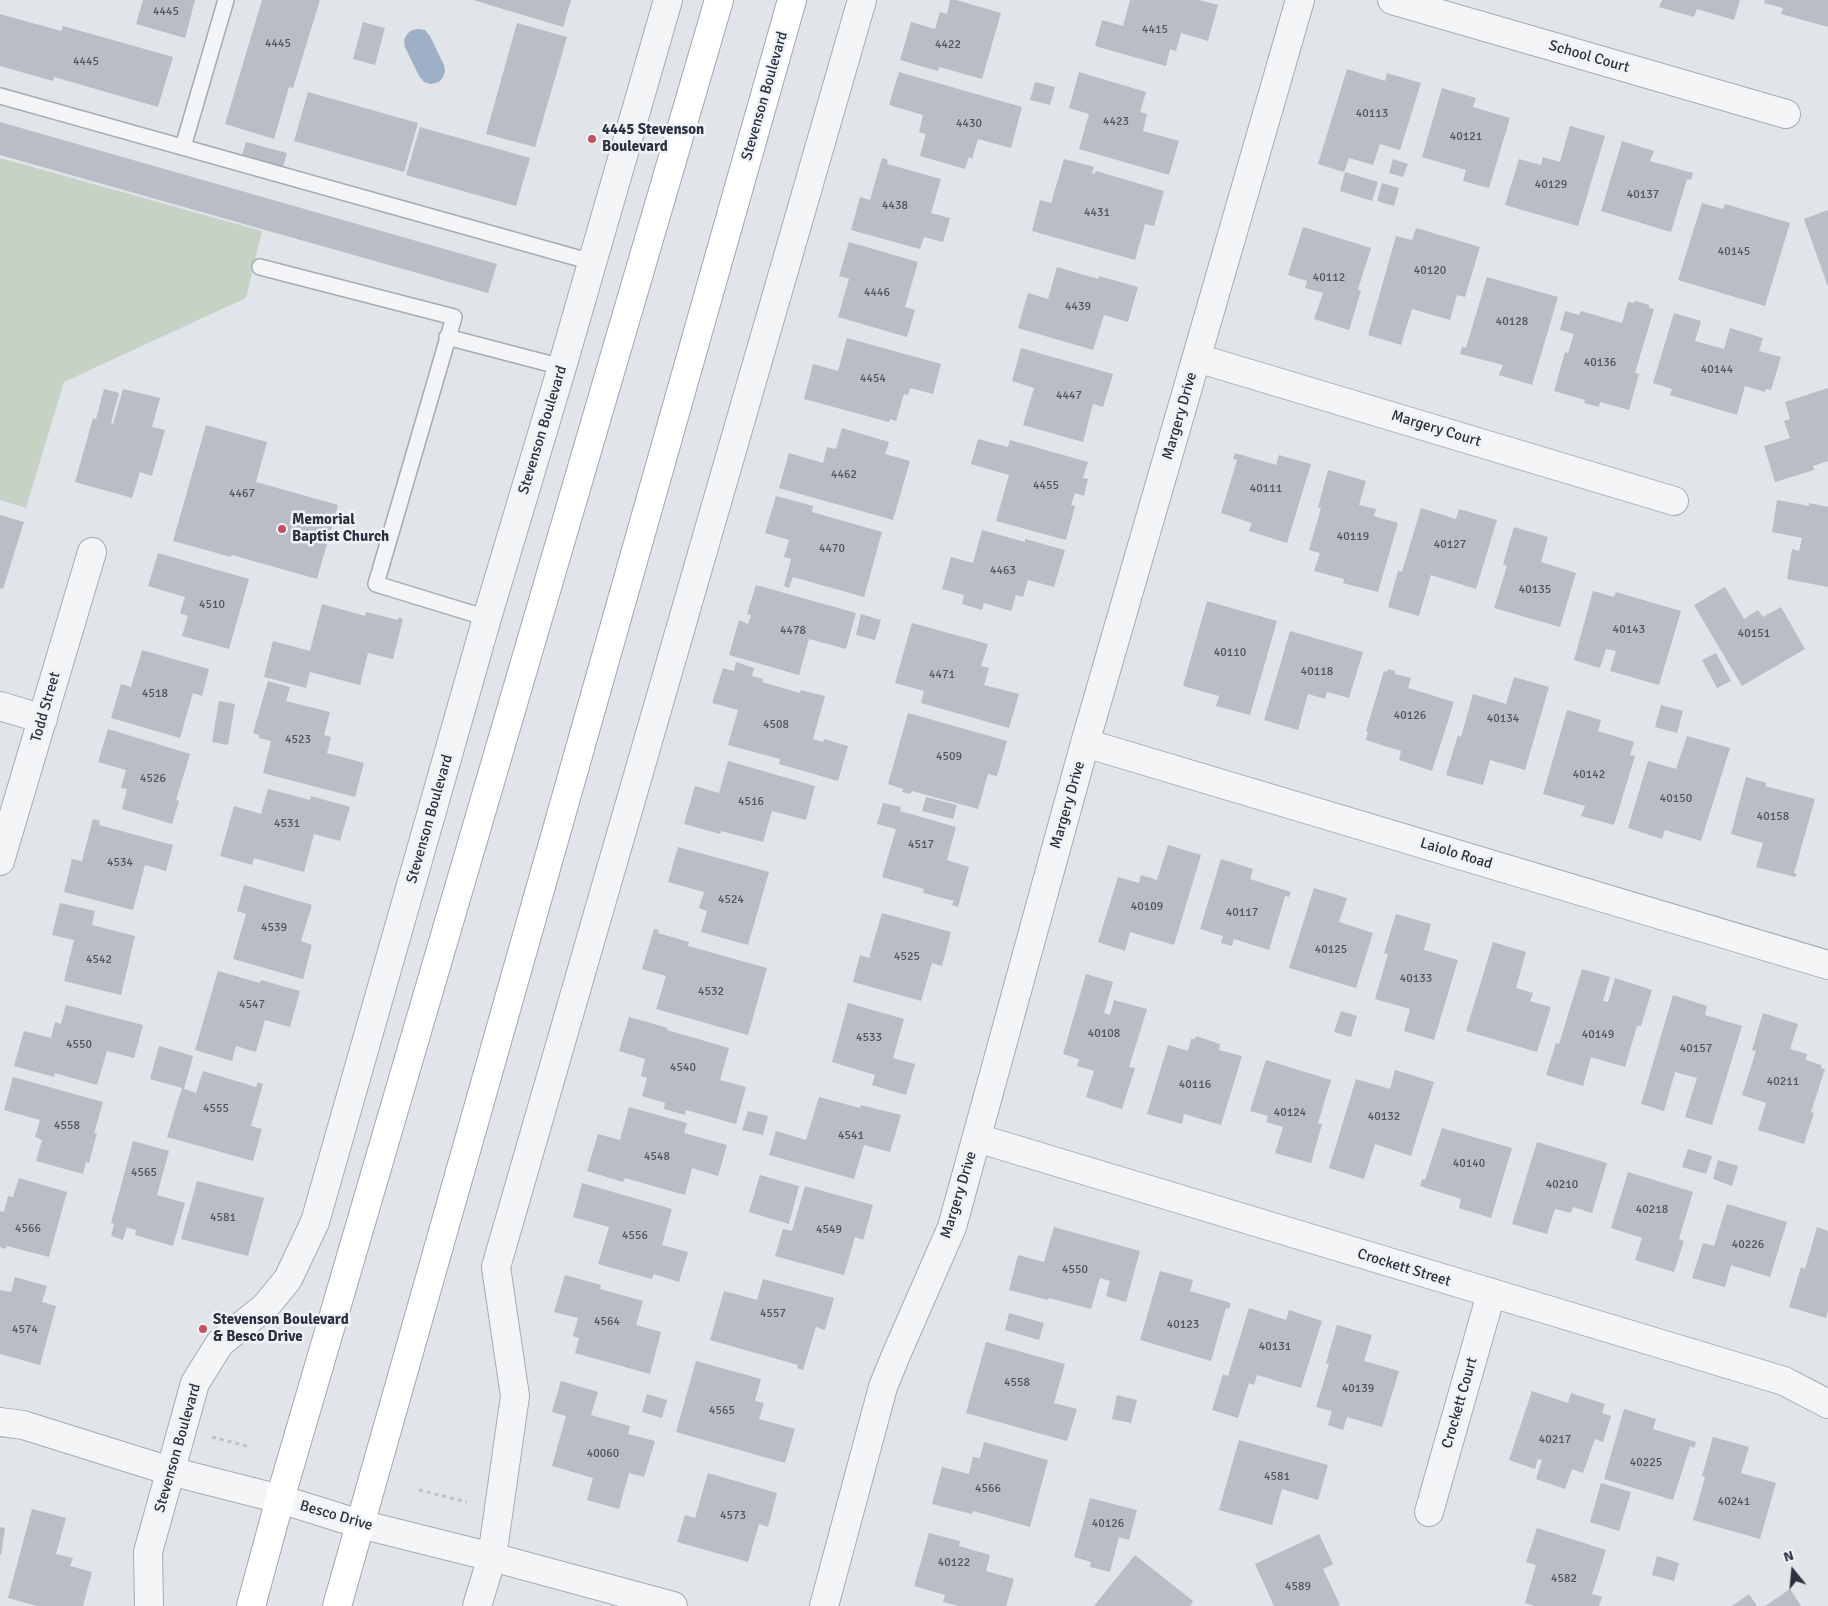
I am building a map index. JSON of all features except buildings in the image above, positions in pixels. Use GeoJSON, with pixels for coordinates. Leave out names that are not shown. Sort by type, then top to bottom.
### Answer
{"type":"FeatureCollection","features":[{"type":"Feature","properties":{"kind":"main road"},"geometry":{"type":"LineString","coordinates":[[251,1606],[280,1499],[719,0]]}},
{"type":"Feature","properties":{"kind":"main road","name":"Stevenson Boulevard"},"geometry":{"type":"LineString","coordinates":[[337,1606],[792,0]]}},
{"type":"Feature","properties":{"kind":"street","name":"Stevenson Boulevard"},"geometry":{"type":"LineString","coordinates":[[149,1606],[148,1552],[195,1383],[220,1343],[264,1307],[288,1279],[315,1222],[668,0]]}},
{"type":"Feature","properties":{"kind":"street"},"geometry":{"type":"LineString","coordinates":[[477,1606],[492,1557],[515,1396],[496,1267],[862,0]]}},
{"type":"Feature","properties":{"kind":"street","name":"Margery Drive"},"geometry":{"type":"LineString","coordinates":[[824,1606],[883,1387],[952,1227],[1085,743],[1300,0]]}},
{"type":"Feature","properties":{"kind":"street","name":"School Court"},"geometry":{"type":"LineString","coordinates":[[1392,0],[1786,114]]}},
{"type":"Feature","properties":{"kind":"street","name":"Margery Court"},"geometry":{"type":"LineString","coordinates":[[1197,358],[1674,500]]}},
{"type":"Feature","properties":{"kind":"street","name":"Todd Street"},"geometry":{"type":"LineString","coordinates":[[0,861],[92,552]]}},
{"type":"Feature","properties":{"kind":"street"},"geometry":{"type":"LineString","coordinates":[[0,706],[43,719]]}},
{"type":"Feature","properties":{"kind":"street","name":"Laiolo Road"},"geometry":{"type":"LineString","coordinates":[[1085,743],[1828,965]]}},
{"type":"Feature","properties":{"kind":"street","name":"Crockett Street"},"geometry":{"type":"LineString","coordinates":[[977,1138],[1784,1382],[1828,1404]]}},
{"type":"Feature","properties":{"kind":"street","name":"Crockett Court"},"geometry":{"type":"LineString","coordinates":[[1429,1512],[1491,1294]]}},
{"type":"Feature","properties":{"kind":"street","name":"Besco Drive"},"geometry":{"type":"LineString","coordinates":[[0,1422],[23,1425],[170,1471],[280,1499],[360,1524],[492,1557],[673,1606]]}},
{"type":"Feature","properties":{"kind":"lane"},"geometry":{"type":"LineString","coordinates":[[184,147],[226,0]]}},
{"type":"Feature","properties":{"kind":"lane"},"geometry":{"type":"LineString","coordinates":[[0,96],[592,262]]}},
{"type":"Feature","properties":{"kind":"lane"},"geometry":{"type":"LineString","coordinates":[[260,267],[454,317],[376,584],[488,618]]}},
{"type":"Feature","properties":{"kind":"lane"},"geometry":{"type":"LineString","coordinates":[[447,337],[562,367]]}},
{"type":"Feature","properties":{"kind":"path"},"geometry":{"type":"LineString","coordinates":[[212,1437],[247,1446]]}},
{"type":"Feature","properties":{"kind":"path"},"geometry":{"type":"LineString","coordinates":[[419,1490],[467,1502]]}},
{"type":"Feature","properties":{"kind":"green space"},"geometry":{"type":"Polygon","coordinates":[[[0,158],[262,231],[246,298],[64,382],[26,508],[0,500],[0,158]]]}},
{"type":"Feature","properties":{"kind":"water"},"geometry":{"type":"Polygon","coordinates":[[[412,30],[425,30],[430,36],[444,65],[445,71],[439,82],[431,84],[424,82],[419,76],[405,47],[404,40],[407,34],[412,30]]]}},
{"type":"Feature","properties":{"kind":"place","name":"4445 Stevenson Boulevard"},"geometry":{"type":"Point","coordinates":[592,139]}},
{"type":"Feature","properties":{"kind":"place","name":"Memorial Baptist Church"},"geometry":{"type":"Point","coordinates":[282,529]}},
{"type":"Feature","properties":{"kind":"place","name":"Stevenson Boulevard & Besco Drive"},"geometry":{"type":"Point","coordinates":[203,1329]}}]}
